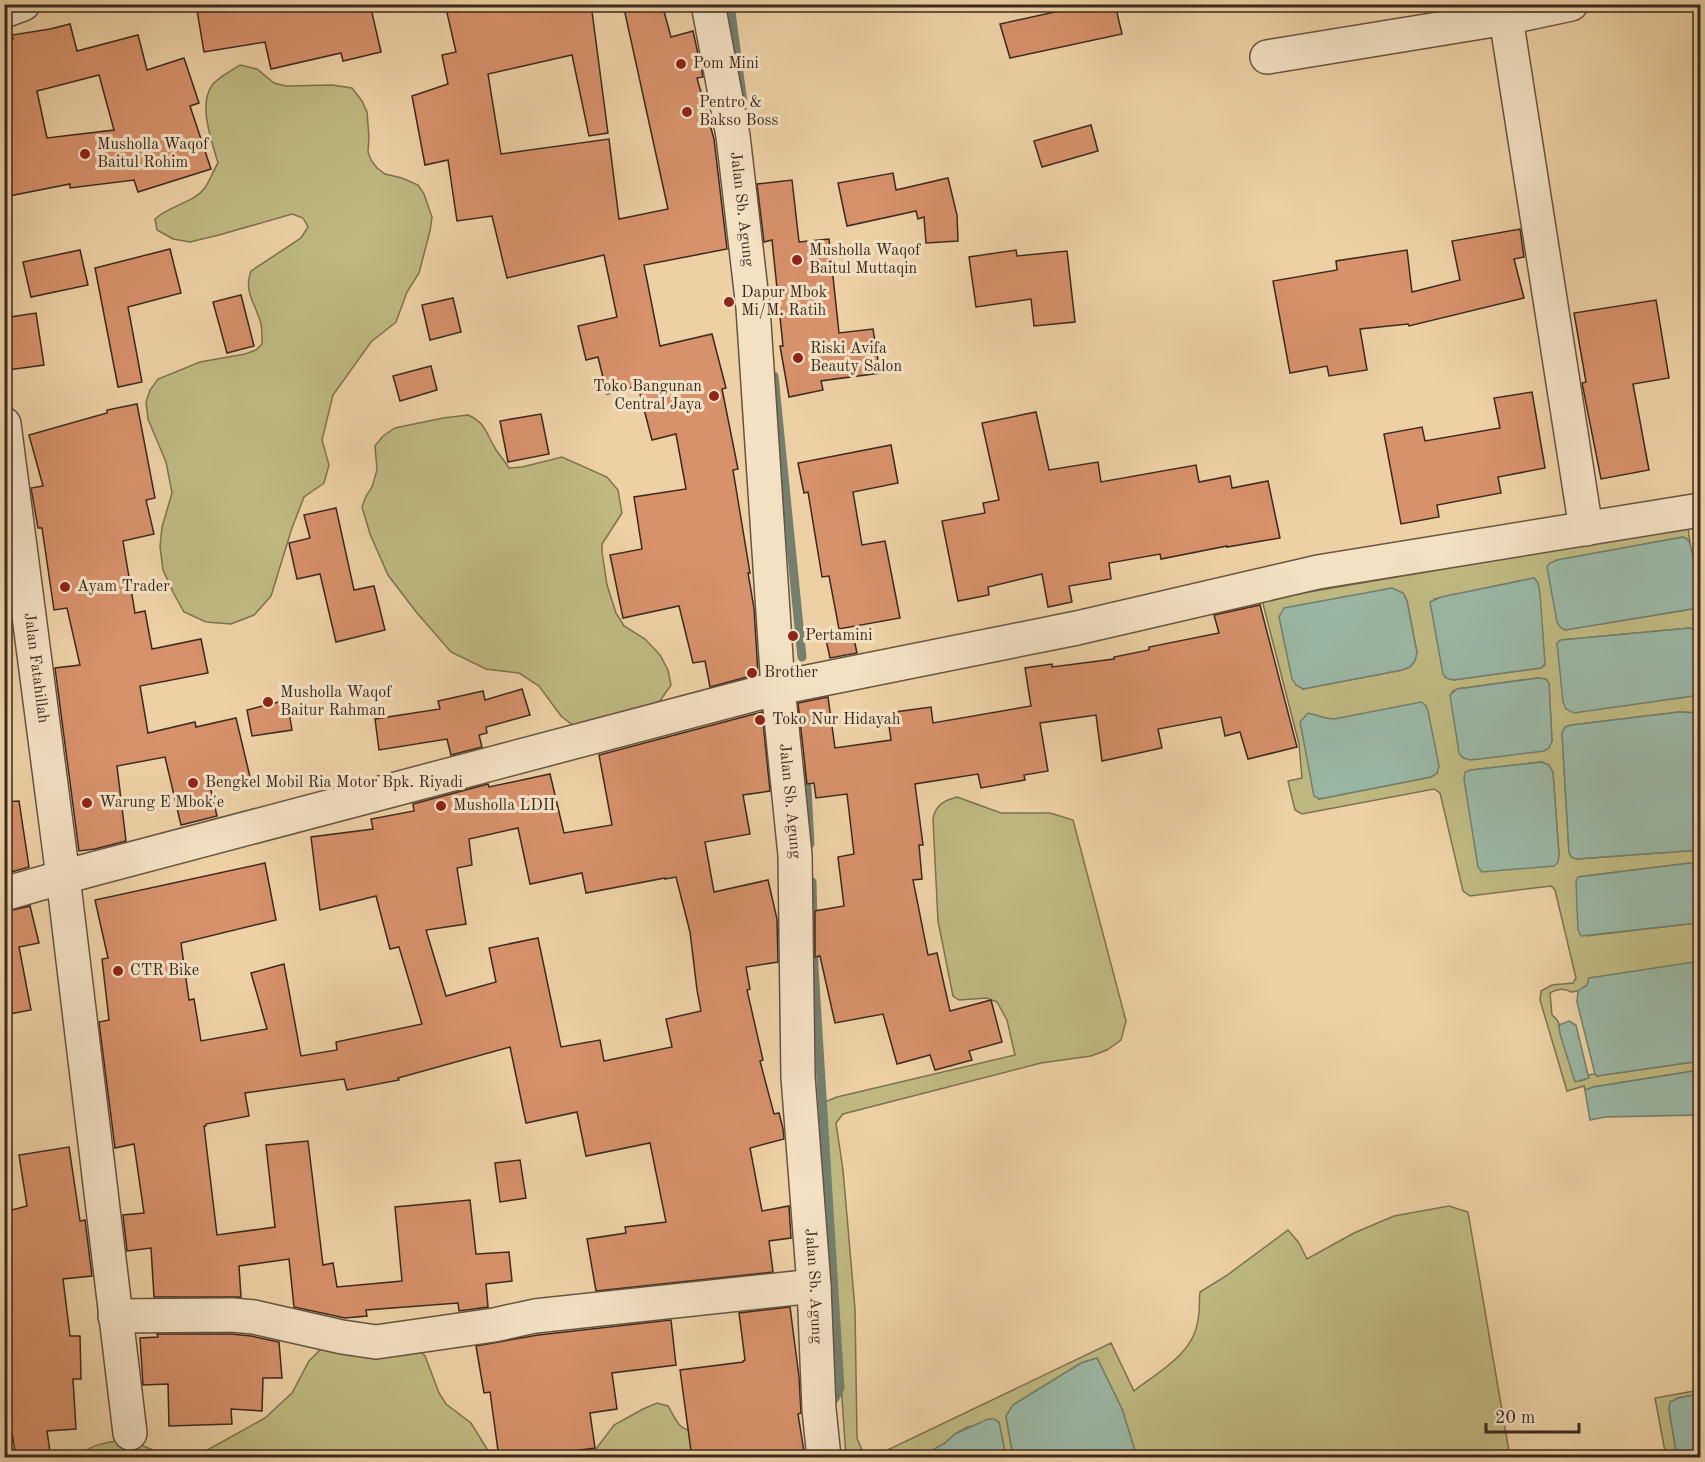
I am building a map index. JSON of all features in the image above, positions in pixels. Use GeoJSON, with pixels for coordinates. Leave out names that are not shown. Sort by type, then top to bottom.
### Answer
{"type":"FeatureCollection","features":[{"type":"Feature","properties":{"kind":"street"},"geometry":{"type":"LineString","coordinates":[[4,10],[23,4]]}},
{"type":"Feature","properties":{"kind":"street","name":"Jalan Sb. Agung"},"geometry":{"type":"LineString","coordinates":[[708,4],[733,136],[753,308],[778,688],[795,855],[798,1077],[824,1458]]}},
{"type":"Feature","properties":{"kind":"street"},"geometry":{"type":"LineString","coordinates":[[1267,57],[1506,18],[1571,4]]}},
{"type":"Feature","properties":{"kind":"street"},"geometry":{"type":"LineString","coordinates":[[1506,18],[1586,529]]}},
{"type":"Feature","properties":{"kind":"street","name":"Jalan Fatahillah"},"geometry":{"type":"LineString","coordinates":[[6,444],[63,877],[130,1433]]}},
{"type":"Feature","properties":{"kind":"street"},"geometry":{"type":"LineString","coordinates":[[4,894],[778,688],[1077,628],[1318,572],[1701,510]]}},
{"type":"Feature","properties":{"kind":"street"},"geometry":{"type":"LineString","coordinates":[[115,1316],[232,1315],[254,1317],[342,1337],[376,1342],[494,1325],[535,1316],[814,1286]]}},
{"type":"Feature","properties":{"kind":"shaded area"},"geometry":{"type":"Polygon","coordinates":[[[240,65],[257,69],[274,83],[286,86],[332,85],[352,88],[367,112],[368,152],[371,160],[385,174],[418,185],[424,194],[432,217],[419,273],[407,292],[396,322],[371,342],[333,395],[322,440],[329,465],[324,483],[304,497],[271,596],[254,615],[231,624],[206,622],[184,612],[163,570],[160,547],[162,527],[172,493],[166,462],[148,419],[146,402],[150,390],[158,379],[200,362],[245,354],[256,350],[262,344],[261,324],[249,292],[251,271],[301,238],[308,227],[303,218],[292,214],[190,242],[173,239],[157,230],[155,219],[199,194],[218,163],[207,123],[208,92],[222,76],[240,65]]]}},
{"type":"Feature","properties":{"kind":"shaded area"},"geometry":{"type":"Polygon","coordinates":[[[468,415],[482,425],[509,468],[562,457],[607,477],[618,490],[622,513],[602,544],[607,585],[616,613],[624,626],[645,639],[660,655],[668,670],[671,685],[660,701],[596,726],[575,727],[561,716],[539,686],[519,673],[486,669],[451,652],[388,575],[370,534],[362,507],[377,470],[375,446],[383,436],[395,428],[468,415]]]}},
{"type":"Feature","properties":{"kind":"shaded area"},"geometry":{"type":"Polygon","coordinates":[[[1688,527],[1690,543],[1683,537],[1557,560],[1565,630],[1698,608],[1699,634],[1690,628],[1561,640],[1557,643],[1697,697],[1700,695],[1700,713],[1679,712],[1572,725],[1565,727],[1562,733],[1571,857],[1577,859],[1700,850],[1700,875],[1690,863],[1578,877],[1587,936],[1697,923],[1700,919],[1700,966],[1587,985],[1578,991],[1561,990],[1550,993],[1552,1015],[1558,1022],[1581,1081],[1588,1078],[1588,1075],[1597,1076],[1700,1061],[1700,1070],[1585,1090],[1584,1086],[1567,1091],[1540,1000],[1541,991],[1552,985],[1573,983],[1576,978],[1555,890],[1551,886],[1470,896],[1463,891],[1440,793],[1434,789],[1302,814],[1295,810],[1288,781],[1302,778],[1299,744],[1262,600],[1688,527]],[[1534,578],[1434,599],[1453,680],[1541,668],[1545,665],[1538,583],[1534,578]],[[1403,593],[1303,689],[1410,667],[1417,653],[1407,601],[1403,593]],[[1538,678],[1457,689],[1452,692],[1552,741],[1549,684],[1546,679],[1538,678]],[[1316,715],[1319,799],[1431,777],[1437,773],[1334,719],[1324,719],[1316,715]],[[1541,762],[1471,770],[1559,855],[1553,773],[1549,765],[1541,762]]]}},
{"type":"Feature","properties":{"kind":"shaded area"},"geometry":{"type":"Polygon","coordinates":[[[1683,537],[1690,543],[1700,589],[1698,608],[1565,630],[1560,627],[1557,622],[1547,567],[1550,563],[1683,537]]]}},
{"type":"Feature","properties":{"kind":"shaded area"},"geometry":{"type":"Polygon","coordinates":[[[1534,578],[1538,583],[1540,593],[1545,664],[1541,668],[1453,680],[1446,678],[1443,674],[1430,602],[1441,597],[1534,578]]]}},
{"type":"Feature","properties":{"kind":"shaded area"},"geometry":{"type":"Polygon","coordinates":[[[1392,588],[1403,593],[1407,601],[1417,653],[1410,667],[1303,689],[1296,685],[1292,679],[1279,617],[1284,608],[1392,588]]]}},
{"type":"Feature","properties":{"kind":"shaded area"},"geometry":{"type":"Polygon","coordinates":[[[1690,628],[1699,634],[1700,638],[1700,695],[1574,713],[1566,709],[1563,702],[1557,643],[1561,640],[1690,628]]]}},
{"type":"Feature","properties":{"kind":"shaded area"},"geometry":{"type":"Polygon","coordinates":[[[1538,678],[1546,679],[1549,684],[1552,741],[1549,748],[1544,751],[1471,760],[1463,758],[1459,753],[1450,695],[1457,689],[1538,678]]]}},
{"type":"Feature","properties":{"kind":"shaded area"},"geometry":{"type":"Polygon","coordinates":[[[1421,702],[1428,711],[1439,766],[1437,773],[1431,777],[1319,799],[1314,796],[1300,722],[1308,713],[1334,719],[1421,702]]]}},
{"type":"Feature","properties":{"kind":"shaded area"},"geometry":{"type":"Polygon","coordinates":[[[1679,712],[1700,713],[1700,850],[1576,859],[1571,857],[1562,733],[1565,727],[1679,712]]]}},
{"type":"Feature","properties":{"kind":"shaded area"},"geometry":{"type":"Polygon","coordinates":[[[1541,762],[1549,765],[1553,773],[1558,862],[1554,866],[1482,872],[1478,867],[1464,779],[1465,772],[1541,762]]]}},
{"type":"Feature","properties":{"kind":"shaded area"},"geometry":{"type":"Polygon","coordinates":[[[957,797],[1001,813],[1050,813],[1073,820],[1126,1021],[1121,1040],[1107,1050],[1091,1056],[1041,1063],[843,1114],[836,1123],[843,1170],[855,1309],[857,1438],[862,1450],[873,1457],[846,1457],[822,1103],[837,1097],[1015,1055],[1007,1020],[997,1002],[987,998],[959,1000],[953,996],[938,921],[933,819],[941,804],[957,797]]]}},
{"type":"Feature","properties":{"kind":"shaded area"},"geometry":{"type":"Polygon","coordinates":[[[1690,863],[1696,867],[1700,875],[1700,919],[1697,923],[1581,936],[1578,930],[1576,882],[1578,877],[1690,863]]]}},
{"type":"Feature","properties":{"kind":"shaded area"},"geometry":{"type":"Polygon","coordinates":[[[1694,962],[1700,967],[1700,1061],[1597,1076],[1577,1002],[1578,991],[1587,985],[1589,978],[1694,962]]]}},
{"type":"Feature","properties":{"kind":"shaded area"},"geometry":{"type":"Polygon","coordinates":[[[1569,1021],[1576,1025],[1589,1078],[1575,1082],[1559,1025],[1569,1021]]]}},
{"type":"Feature","properties":{"kind":"shaded area"},"geometry":{"type":"Polygon","coordinates":[[[1700,1070],[1700,1115],[1605,1117],[1590,1120],[1585,1090],[1700,1070]]]}},
{"type":"Feature","properties":{"kind":"shaded area"},"geometry":{"type":"Polygon","coordinates":[[[1449,1206],[1468,1212],[1510,1457],[1137,1457],[1122,1409],[1097,1358],[1081,1363],[1013,1405],[1006,1416],[1013,1457],[1006,1457],[999,1422],[967,1427],[921,1457],[873,1457],[1111,1343],[1134,1391],[1174,1361],[1190,1343],[1198,1320],[1200,1292],[1226,1276],[1288,1230],[1299,1243],[1307,1259],[1354,1233],[1394,1216],[1449,1206]]]}},
{"type":"Feature","properties":{"kind":"shaded area"},"geometry":{"type":"Polygon","coordinates":[[[415,1345],[425,1356],[439,1393],[446,1404],[471,1423],[492,1457],[183,1458],[202,1453],[265,1418],[292,1393],[309,1361],[324,1346],[415,1345]]]}},
{"type":"Feature","properties":{"kind":"shaded area"},"geometry":{"type":"Polygon","coordinates":[[[1097,1358],[1122,1409],[1137,1457],[1013,1457],[1006,1416],[1013,1405],[1081,1363],[1097,1358]]]}},
{"type":"Feature","properties":{"kind":"shaded area"},"geometry":{"type":"Polygon","coordinates":[[[1700,1390],[1700,1394],[1678,1398],[1669,1409],[1677,1457],[1666,1457],[1655,1398],[1700,1390]]]}},
{"type":"Feature","properties":{"kind":"shaded area"},"geometry":{"type":"Polygon","coordinates":[[[1700,1394],[1700,1457],[1677,1457],[1669,1409],[1670,1402],[1678,1398],[1700,1394]]]}},
{"type":"Feature","properties":{"kind":"shaded area"},"geometry":{"type":"Polygon","coordinates":[[[657,1403],[668,1406],[683,1428],[701,1430],[711,1457],[585,1458],[596,1449],[614,1425],[657,1403]]]}},
{"type":"Feature","properties":{"kind":"shaded area"},"geometry":{"type":"Polygon","coordinates":[[[988,1419],[999,1422],[1006,1457],[921,1457],[945,1443],[955,1434],[988,1419]]]}},
{"type":"Feature","properties":{"kind":"shaded area"},"geometry":{"type":"Polygon","coordinates":[[[129,1440],[167,1456],[176,1457],[75,1458],[87,1449],[100,1444],[129,1440]]]}},
{"type":"Feature","properties":{"kind":"building"},"geometry":{"type":"Polygon","coordinates":[[[196,4],[370,4],[381,52],[343,61],[341,53],[271,69],[265,42],[204,52],[196,4]]]}},
{"type":"Feature","properties":{"kind":"building"},"geometry":{"type":"Polygon","coordinates":[[[445,4],[591,4],[608,133],[589,136],[572,55],[488,74],[501,154],[609,139],[619,219],[668,209],[623,4],[662,4],[671,37],[693,31],[703,77],[697,78],[714,139],[727,249],[644,265],[660,346],[712,334],[726,388],[722,389],[738,469],[733,470],[750,573],[748,573],[754,608],[758,674],[710,687],[705,661],[693,663],[679,606],[623,618],[610,555],[642,549],[634,497],[686,489],[676,434],[652,440],[638,386],[607,394],[598,357],[586,360],[578,326],[617,317],[604,255],[507,278],[492,216],[457,221],[448,160],[425,165],[412,96],[448,84],[442,55],[456,52],[445,4]]]}},
{"type":"Feature","properties":{"kind":"building"},"geometry":{"type":"Polygon","coordinates":[[[1091,4],[1115,4],[1122,34],[1010,58],[1000,24],[1091,4]]]}},
{"type":"Feature","properties":{"kind":"building"},"geometry":{"type":"Polygon","coordinates":[[[70,24],[77,51],[138,35],[147,70],[184,58],[199,103],[190,106],[211,169],[138,192],[134,180],[70,188],[70,184],[4,197],[4,41],[13,39],[12,35],[70,24]],[[99,75],[37,91],[47,138],[114,130],[99,75]]]}},
{"type":"Feature","properties":{"kind":"building"},"geometry":{"type":"Polygon","coordinates":[[[1091,125],[1098,151],[1042,167],[1034,141],[1091,125]]]}},
{"type":"Feature","properties":{"kind":"building"},"geometry":{"type":"Polygon","coordinates":[[[893,173],[896,190],[948,178],[957,215],[958,241],[926,243],[924,217],[918,219],[916,211],[847,226],[838,183],[893,173]]]}},
{"type":"Feature","properties":{"kind":"building"},"geometry":{"type":"Polygon","coordinates":[[[792,180],[799,242],[829,239],[839,333],[873,329],[880,373],[821,381],[823,390],[789,397],[780,346],[783,346],[772,240],[764,242],[757,184],[792,180]]]}},
{"type":"Feature","properties":{"kind":"building"},"geometry":{"type":"Polygon","coordinates":[[[1520,229],[1524,257],[1514,259],[1524,298],[1409,326],[1408,324],[1360,329],[1367,370],[1329,376],[1327,366],[1290,373],[1273,281],[1337,270],[1336,261],[1407,250],[1412,292],[1460,280],[1452,241],[1520,229]]]}},
{"type":"Feature","properties":{"kind":"building"},"geometry":{"type":"Polygon","coordinates":[[[170,249],[181,293],[128,307],[142,382],[118,387],[95,268],[170,249]]]}},
{"type":"Feature","properties":{"kind":"building"},"geometry":{"type":"Polygon","coordinates":[[[80,250],[88,285],[31,297],[23,262],[80,250]]]}},
{"type":"Feature","properties":{"kind":"building"},"geometry":{"type":"Polygon","coordinates":[[[1016,250],[1017,256],[1067,251],[1075,322],[1034,326],[1031,299],[976,307],[969,257],[1016,250]]]}},
{"type":"Feature","properties":{"kind":"building"},"geometry":{"type":"Polygon","coordinates":[[[241,295],[254,346],[227,353],[213,302],[241,295]]]}},
{"type":"Feature","properties":{"kind":"building"},"geometry":{"type":"Polygon","coordinates":[[[453,298],[461,332],[430,340],[422,305],[453,298]]]}},
{"type":"Feature","properties":{"kind":"building"},"geometry":{"type":"Polygon","coordinates":[[[1656,300],[1669,378],[1633,384],[1649,470],[1601,479],[1582,383],[1586,382],[1574,313],[1656,300]]]}},
{"type":"Feature","properties":{"kind":"building"},"geometry":{"type":"Polygon","coordinates":[[[36,313],[44,365],[8,370],[4,348],[4,318],[36,313]]]}},
{"type":"Feature","properties":{"kind":"building"},"geometry":{"type":"Polygon","coordinates":[[[431,366],[437,390],[400,401],[393,376],[431,366]]]}},
{"type":"Feature","properties":{"kind":"building"},"geometry":{"type":"Polygon","coordinates":[[[1532,392],[1545,468],[1498,477],[1501,493],[1437,505],[1439,517],[1401,524],[1384,434],[1422,427],[1425,441],[1500,428],[1494,398],[1532,392]]]}},
{"type":"Feature","properties":{"kind":"building"},"geometry":{"type":"Polygon","coordinates":[[[137,404],[155,498],[146,500],[154,534],[123,541],[135,613],[145,611],[152,649],[201,639],[208,673],[140,686],[148,733],[195,722],[196,727],[236,718],[250,777],[210,786],[217,816],[181,825],[165,757],[117,766],[126,841],[79,851],[55,668],[80,665],[67,608],[54,610],[42,528],[38,528],[31,488],[43,486],[29,435],[107,413],[107,410],[137,404]]]}},
{"type":"Feature","properties":{"kind":"building"},"geometry":{"type":"Polygon","coordinates":[[[1036,412],[1049,470],[1098,462],[1101,482],[1196,465],[1199,482],[1230,476],[1232,488],[1268,481],[1280,538],[1161,559],[1160,554],[1109,563],[1111,579],[1069,586],[1072,602],[1048,607],[1042,574],[988,587],[989,595],[958,601],[942,521],[985,513],[983,503],[999,500],[982,423],[1036,412]]]}},
{"type":"Feature","properties":{"kind":"building"},"geometry":{"type":"Polygon","coordinates":[[[541,414],[549,454],[508,462],[500,421],[541,414]]]}},
{"type":"Feature","properties":{"kind":"building"},"geometry":{"type":"Polygon","coordinates":[[[891,445],[898,483],[853,492],[862,545],[885,541],[900,618],[839,629],[829,576],[822,577],[808,492],[804,493],[798,463],[891,445]]]}},
{"type":"Feature","properties":{"kind":"building"},"geometry":{"type":"Polygon","coordinates":[[[336,508],[354,590],[374,586],[385,630],[336,642],[320,574],[297,579],[289,543],[310,538],[304,515],[336,508]]]}},
{"type":"Feature","properties":{"kind":"building"},"geometry":{"type":"Polygon","coordinates":[[[1260,605],[1297,747],[1248,759],[1240,732],[1225,736],[1221,717],[1158,729],[1162,748],[1102,761],[1096,715],[1040,723],[1048,771],[1024,775],[1025,780],[981,788],[978,774],[915,784],[923,845],[919,845],[922,879],[913,880],[928,955],[937,953],[950,1011],[991,1000],[1002,1042],[969,1051],[972,1060],[935,1070],[930,1055],[897,1064],[883,1014],[835,1023],[820,956],[815,957],[815,911],[844,906],[838,857],[854,854],[847,794],[816,798],[814,783],[807,784],[798,703],[828,697],[835,748],[891,740],[889,726],[897,725],[895,712],[931,707],[933,723],[1031,706],[1025,668],[1114,659],[1114,657],[1149,650],[1149,647],[1219,633],[1214,615],[1260,605]]]}},
{"type":"Feature","properties":{"kind":"building"},"geometry":{"type":"Polygon","coordinates":[[[852,630],[857,653],[830,658],[825,635],[852,630]]]}},
{"type":"Feature","properties":{"kind":"building"},"geometry":{"type":"Polygon","coordinates":[[[522,689],[530,715],[486,727],[487,733],[479,735],[482,747],[451,755],[447,739],[379,750],[375,719],[440,709],[438,701],[483,691],[485,700],[522,689]]]}},
{"type":"Feature","properties":{"kind":"building"},"geometry":{"type":"Polygon","coordinates":[[[287,700],[292,730],[252,736],[247,710],[287,700]]]}},
{"type":"Feature","properties":{"kind":"building"},"geometry":{"type":"Polygon","coordinates":[[[762,712],[770,791],[743,795],[750,834],[705,842],[714,892],[768,880],[777,919],[778,962],[746,967],[750,989],[747,990],[763,1060],[760,1061],[774,1114],[779,1113],[784,1139],[750,1148],[762,1211],[789,1206],[791,1238],[769,1241],[773,1272],[596,1291],[587,1239],[626,1233],[625,1227],[666,1222],[650,1143],[586,1156],[577,1112],[526,1123],[510,1047],[398,1078],[399,1080],[347,1090],[344,1079],[245,1093],[249,1116],[204,1126],[217,1235],[275,1227],[266,1145],[308,1141],[323,1265],[333,1263],[337,1287],[402,1281],[395,1207],[470,1200],[476,1254],[509,1252],[512,1281],[486,1284],[488,1307],[459,1311],[458,1303],[366,1310],[367,1316],[345,1318],[294,1307],[289,1259],[239,1266],[241,1297],[154,1297],[151,1248],[127,1251],[123,1215],[144,1213],[134,1144],[115,1148],[99,1022],[109,1020],[102,959],[108,958],[95,900],[265,863],[276,920],[181,943],[189,1000],[194,999],[201,1041],[267,1029],[251,973],[284,964],[301,1056],[337,1050],[336,1042],[422,1024],[399,947],[390,949],[376,896],[320,910],[311,837],[373,829],[371,819],[414,811],[413,804],[488,784],[489,787],[550,774],[564,833],[612,825],[599,755],[762,712]],[[518,828],[469,839],[472,865],[457,868],[466,924],[426,930],[446,996],[496,982],[489,948],[538,938],[561,1047],[600,1040],[604,1061],[672,1047],[666,1019],[701,1011],[690,932],[676,877],[586,893],[582,873],[530,884],[518,828]]]}},
{"type":"Feature","properties":{"kind":"building"},"geometry":{"type":"Polygon","coordinates":[[[19,801],[29,867],[4,874],[4,802],[19,801]]]}},
{"type":"Feature","properties":{"kind":"building"},"geometry":{"type":"Polygon","coordinates":[[[30,906],[39,943],[19,947],[31,1010],[4,1015],[4,912],[30,906]]]}},
{"type":"Feature","properties":{"kind":"building"},"geometry":{"type":"Polygon","coordinates":[[[69,1147],[80,1221],[85,1220],[92,1276],[63,1279],[70,1336],[80,1336],[81,1379],[73,1379],[76,1429],[47,1431],[51,1458],[16,1458],[12,1433],[10,1433],[7,1380],[4,1380],[4,1212],[27,1206],[19,1155],[69,1147]]]}},
{"type":"Feature","properties":{"kind":"building"},"geometry":{"type":"Polygon","coordinates":[[[520,1160],[526,1198],[500,1202],[495,1163],[520,1160]]]}},
{"type":"Feature","properties":{"kind":"building"},"geometry":{"type":"Polygon","coordinates":[[[790,1307],[799,1377],[801,1413],[798,1414],[805,1458],[692,1458],[680,1370],[743,1362],[745,1360],[739,1313],[790,1307]]]}},
{"type":"Feature","properties":{"kind":"building"},"geometry":{"type":"Polygon","coordinates":[[[671,1320],[676,1365],[612,1373],[617,1409],[590,1413],[595,1448],[543,1455],[543,1458],[499,1458],[490,1392],[484,1393],[476,1346],[538,1335],[671,1320]]]}},
{"type":"Feature","properties":{"kind":"building"},"geometry":{"type":"Polygon","coordinates":[[[157,1334],[231,1334],[279,1342],[282,1378],[263,1378],[262,1411],[231,1409],[232,1424],[169,1426],[168,1384],[143,1385],[140,1338],[158,1337],[157,1334]]]}},
{"type":"Feature","properties":{"kind":"waterway"},"geometry":{"type":"LineString","coordinates":[[730,4],[743,103]]}},
{"type":"Feature","properties":{"kind":"waterway"},"geometry":{"type":"LineString","coordinates":[[774,376],[802,657]]}},
{"type":"Feature","properties":{"kind":"waterway"},"geometry":{"type":"LineString","coordinates":[[806,771],[810,844]]}},
{"type":"Feature","properties":{"kind":"waterway"},"geometry":{"type":"LineString","coordinates":[[812,882],[814,967],[840,1388],[828,1406]]}},
{"type":"Feature","properties":{"kind":"place","name":"Pom Mini"},"geometry":{"type":"Point","coordinates":[681,64]}},
{"type":"Feature","properties":{"kind":"place","name":"Pentro & Bakso Boss"},"geometry":{"type":"Point","coordinates":[687,112]}},
{"type":"Feature","properties":{"kind":"place","name":"Musholla Waqof Baitul Rohim"},"geometry":{"type":"Point","coordinates":[85,154]}},
{"type":"Feature","properties":{"kind":"place","name":"Musholla Waqof Baitul Muttaqin"},"geometry":{"type":"Point","coordinates":[797,260]}},
{"type":"Feature","properties":{"kind":"place","name":"Dapur Mbok Mi/M. Ratih"},"geometry":{"type":"Point","coordinates":[729,302]}},
{"type":"Feature","properties":{"kind":"place","name":"Riski Avifa Beauty Salon"},"geometry":{"type":"Point","coordinates":[798,358]}},
{"type":"Feature","properties":{"kind":"place","name":"Toko Bangunan Central Jaya"},"geometry":{"type":"Point","coordinates":[714,396]}},
{"type":"Feature","properties":{"kind":"place","name":"Ayam Trader"},"geometry":{"type":"Point","coordinates":[65,587]}},
{"type":"Feature","properties":{"kind":"place","name":"Pertamini"},"geometry":{"type":"Point","coordinates":[793,636]}},
{"type":"Feature","properties":{"kind":"place","name":"Brother"},"geometry":{"type":"Point","coordinates":[752,673]}},
{"type":"Feature","properties":{"kind":"place","name":"Musholla Waqof Baitur Rahman"},"geometry":{"type":"Point","coordinates":[268,702]}},
{"type":"Feature","properties":{"kind":"place","name":"Toko Nur Hidayah"},"geometry":{"type":"Point","coordinates":[760,720]}},
{"type":"Feature","properties":{"kind":"place","name":"Bengkel Mobil Ria Motor Bpk. Riyadi"},"geometry":{"type":"Point","coordinates":[193,783]}},
{"type":"Feature","properties":{"kind":"place","name":"Warung E Mbok'e"},"geometry":{"type":"Point","coordinates":[87,803]}},
{"type":"Feature","properties":{"kind":"place","name":"Musholla LDII"},"geometry":{"type":"Point","coordinates":[441,806]}},
{"type":"Feature","properties":{"kind":"place","name":"CTR Bike"},"geometry":{"type":"Point","coordinates":[118,971]}}]}
